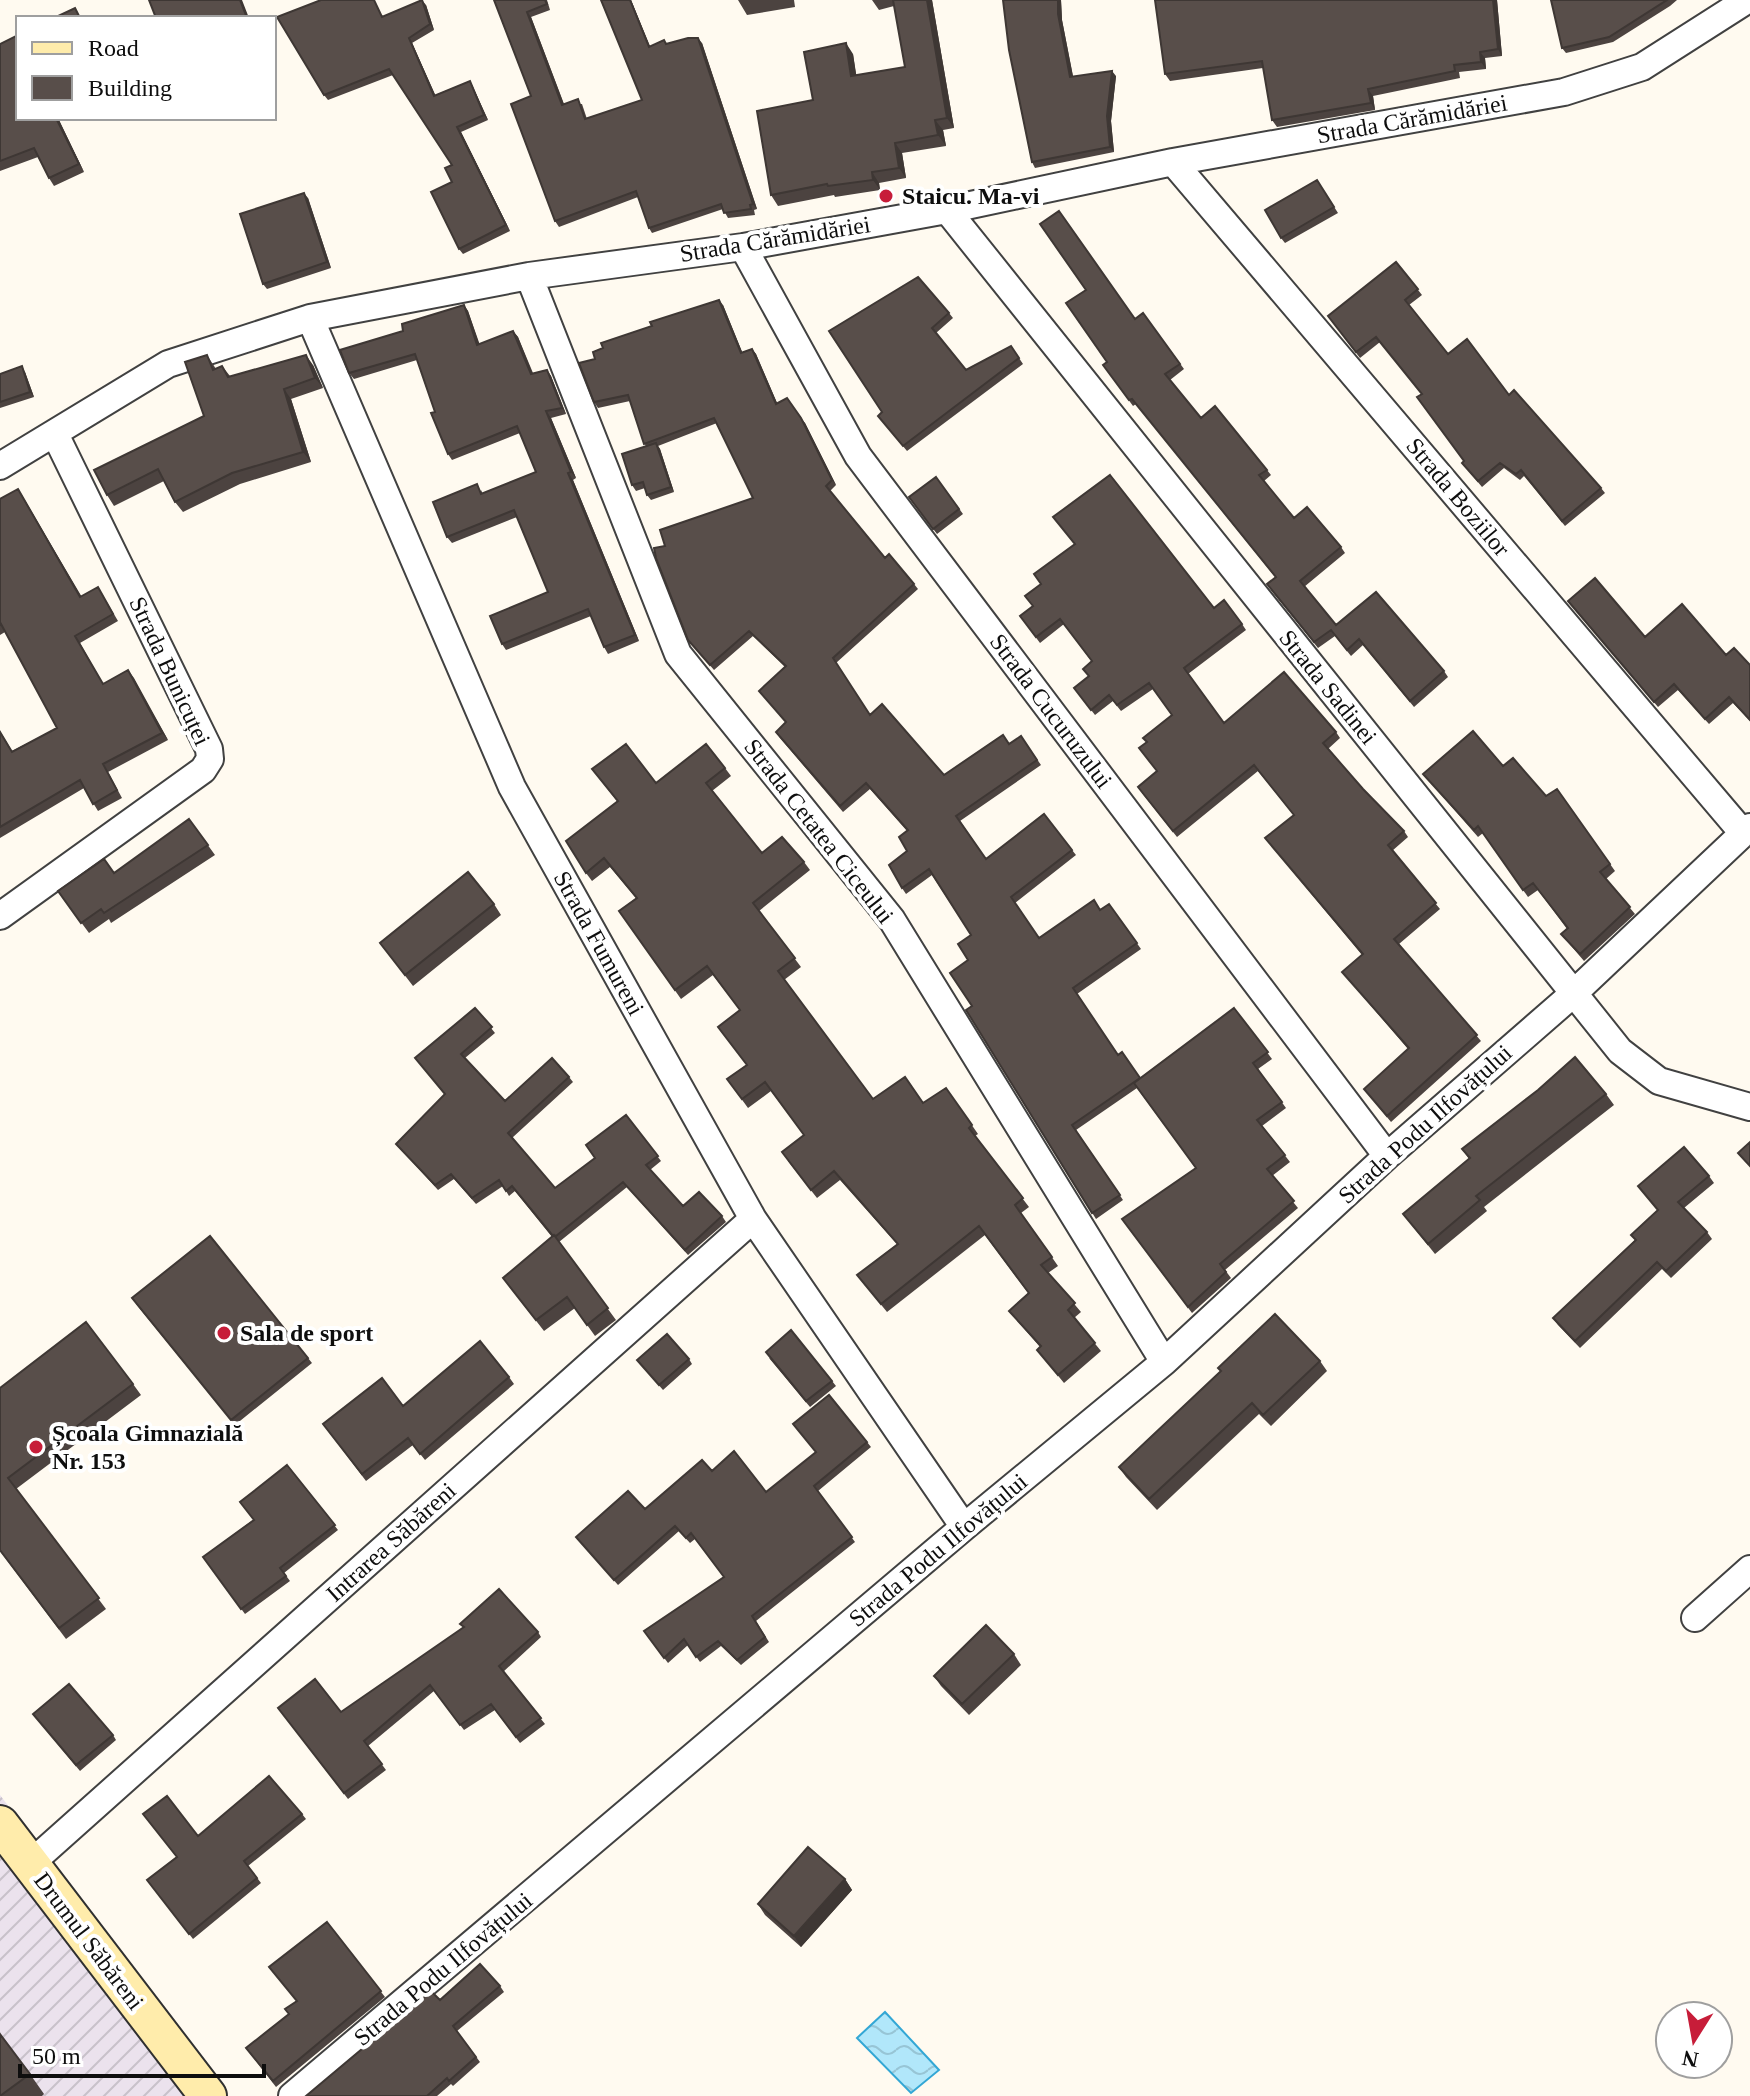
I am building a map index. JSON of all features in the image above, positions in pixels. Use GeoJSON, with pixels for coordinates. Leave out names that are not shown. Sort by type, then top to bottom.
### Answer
{"type":"FeatureCollection","features":[{"type":"Feature","properties":{"kind":"main road","name":"Drumul Săbăreni"},"geometry":{"type":"LineString","coordinates":[[0,1824],[208,2096]]}},
{"type":"Feature","properties":{"kind":"street","name":"Strada Cărămidăriei"},"geometry":{"type":"LineString","coordinates":[[0,466],[168,364],[310,318],[529,276],[743,247],[947,210],[1173,162],[1564,92],[1642,67],[1747,0]]}},
{"type":"Feature","properties":{"kind":"street","name":"Strada Boziilor"},"geometry":{"type":"LineString","coordinates":[[1173,162],[1746,830]]}},
{"type":"Feature","properties":{"kind":"street","name":"Strada Sadinei"},"geometry":{"type":"LineString","coordinates":[[947,210],[1620,1051],[1659,1081],[1750,1107]]}},
{"type":"Feature","properties":{"kind":"street","name":"Strada Cucuruzului"},"geometry":{"type":"LineString","coordinates":[[743,247],[858,456],[1387,1156]]}},
{"type":"Feature","properties":{"kind":"street","name":"Strada Cetatea Ciceului"},"geometry":{"type":"LineString","coordinates":[[529,276],[678,654],[892,920],[1164,1362]]}},
{"type":"Feature","properties":{"kind":"street","name":"Strada Fumureni"},"geometry":{"type":"LineString","coordinates":[[310,318],[512,787],[753,1219],[964,1527]]}},
{"type":"Feature","properties":{"kind":"street","name":"Strada Bunicuței"},"geometry":{"type":"LineString","coordinates":[[0,916],[203,770],[210,759],[209,749],[55,434]]}},
{"type":"Feature","properties":{"kind":"street","name":"Strada Podu Ilfovățului"},"geometry":{"type":"LineString","coordinates":[[292,2096],[964,1527],[1164,1362],[1387,1156],[1573,994],[1746,830]]}},
{"type":"Feature","properties":{"kind":"street","name":"Intrarea Săbăreni"},"geometry":{"type":"LineString","coordinates":[[30,1864],[753,1219]]}},
{"type":"Feature","properties":{"kind":"street"},"geometry":{"type":"LineString","coordinates":[[1695,1618],[1750,1569]]}},
{"type":"Feature","properties":{"kind":"shaded area"},"geometry":{"type":"Polygon","coordinates":[[[0,1795],[228,2096],[0,2096],[0,1795]]]}},
{"type":"Feature","properties":{"kind":"water"},"geometry":{"type":"Polygon","coordinates":[[[885,2012],[939,2070],[911,2093],[857,2038],[885,2012]]]}},
{"type":"Feature","properties":{"kind":"building"},"geometry":{"type":"Polygon","coordinates":[[[149,0],[240,0],[246,16],[155,16],[149,0]]]}},
{"type":"Feature","properties":{"kind":"building"},"geometry":{"type":"Polygon","coordinates":[[[321,0],[374,0],[382,17],[422,0],[430,24],[409,38],[434,96],[470,81],[484,115],[457,127],[506,225],[459,249],[431,192],[452,182],[445,168],[452,165],[389,69],[324,95],[277,17],[321,0]]]}},
{"type":"Feature","properties":{"kind":"building"},"geometry":{"type":"Polygon","coordinates":[[[494,0],[545,0],[547,4],[527,12],[562,105],[578,99],[585,119],[642,100],[601,0],[630,0],[649,47],[664,40],[666,44],[698,38],[753,204],[750,205],[751,209],[724,213],[721,204],[649,228],[636,191],[555,221],[511,104],[531,96],[494,0]]]}},
{"type":"Feature","properties":{"kind":"building"},"geometry":{"type":"Polygon","coordinates":[[[893,0],[927,0],[947,118],[935,120],[938,135],[895,143],[899,168],[872,172],[873,180],[827,184],[771,195],[757,111],[813,100],[804,52],[846,43],[851,76],[905,67],[893,0]]]}},
{"type":"Feature","properties":{"kind":"building"},"geometry":{"type":"Polygon","coordinates":[[[1003,0],[1058,0],[1070,77],[1112,71],[1107,116],[1110,147],[1032,162],[1009,50],[1003,0]]]}},
{"type":"Feature","properties":{"kind":"building"},"geometry":{"type":"Polygon","coordinates":[[[1155,0],[1493,0],[1498,49],[1480,52],[1481,62],[1454,65],[1455,71],[1368,89],[1371,103],[1272,120],[1262,61],[1165,74],[1155,0]]]}},
{"type":"Feature","properties":{"kind":"building"},"geometry":{"type":"Polygon","coordinates":[[[1551,0],[1667,0],[1609,37],[1562,48],[1551,0]]]}},
{"type":"Feature","properties":{"kind":"building"},"geometry":{"type":"Polygon","coordinates":[[[75,8],[79,16],[58,16],[75,8]]]}},
{"type":"Feature","properties":{"kind":"building"},"geometry":{"type":"Polygon","coordinates":[[[16,36],[16,120],[57,120],[79,164],[49,178],[34,148],[0,161],[0,44],[16,36]]]}},
{"type":"Feature","properties":{"kind":"building"},"geometry":{"type":"Polygon","coordinates":[[[1317,180],[1334,207],[1281,238],[1265,210],[1317,180]]]}},
{"type":"Feature","properties":{"kind":"building"},"geometry":{"type":"Polygon","coordinates":[[[304,193],[327,262],[263,284],[240,214],[304,193]]]}},
{"type":"Feature","properties":{"kind":"building"},"geometry":{"type":"Polygon","coordinates":[[[1059,211],[1135,319],[1143,313],[1180,364],[1165,374],[1201,418],[1215,406],[1267,470],[1259,475],[1294,518],[1307,507],[1341,547],[1300,581],[1336,625],[1376,592],[1444,671],[1410,701],[1359,639],[1347,650],[1331,630],[1314,642],[1267,584],[1276,577],[1103,365],[1107,362],[1066,303],[1086,290],[1040,224],[1059,211]]]}},
{"type":"Feature","properties":{"kind":"building"},"geometry":{"type":"Polygon","coordinates":[[[1396,262],[1418,289],[1405,300],[1448,354],[1467,339],[1509,395],[1514,390],[1601,488],[1562,521],[1521,470],[1516,474],[1500,463],[1478,481],[1417,397],[1422,394],[1376,337],[1356,352],[1328,316],[1396,262]]]}},
{"type":"Feature","properties":{"kind":"building"},"geometry":{"type":"Polygon","coordinates":[[[918,277],[949,313],[932,328],[966,370],[1011,346],[1019,358],[903,446],[878,416],[882,412],[829,331],[918,277]]]}},
{"type":"Feature","properties":{"kind":"building"},"geometry":{"type":"Polygon","coordinates":[[[719,300],[741,353],[752,349],[776,404],[787,398],[801,418],[832,480],[826,486],[885,558],[889,554],[914,584],[833,658],[870,715],[882,704],[944,775],[1003,735],[1009,744],[1021,736],[1037,760],[956,816],[986,859],[1044,814],[1072,850],[1011,897],[1039,938],[1094,900],[1100,910],[1109,904],[1137,943],[1073,988],[1118,1055],[1122,1052],[1140,1078],[1072,1125],[1120,1195],[1092,1213],[966,1010],[972,1006],[950,973],[968,960],[958,944],[971,935],[929,869],[902,888],[889,865],[907,851],[899,837],[908,830],[866,783],[840,806],[776,732],[786,722],[759,691],[786,666],[749,631],[710,665],[688,640],[656,558],[654,548],[665,546],[660,530],[753,498],[714,418],[644,444],[628,395],[594,402],[579,363],[595,359],[593,352],[603,348],[601,343],[652,326],[650,322],[719,300]]]}},
{"type":"Feature","properties":{"kind":"building"},"geometry":{"type":"Polygon","coordinates":[[[464,305],[477,345],[513,331],[531,374],[547,370],[562,408],[546,411],[571,472],[568,473],[635,635],[604,647],[588,609],[502,644],[490,616],[548,592],[514,510],[447,537],[433,502],[477,484],[481,494],[536,472],[517,426],[448,454],[431,413],[435,412],[415,354],[349,373],[340,350],[403,331],[402,324],[464,305]]]}},
{"type":"Feature","properties":{"kind":"building"},"geometry":{"type":"Polygon","coordinates":[[[207,355],[213,370],[222,366],[228,377],[306,355],[315,378],[284,389],[303,452],[232,473],[175,502],[158,469],[107,495],[94,470],[204,416],[185,362],[207,355]]]}},
{"type":"Feature","properties":{"kind":"building"},"geometry":{"type":"Polygon","coordinates":[[[22,366],[30,392],[0,402],[0,374],[22,366]]]}},
{"type":"Feature","properties":{"kind":"building"},"geometry":{"type":"Polygon","coordinates":[[[656,443],[671,487],[647,495],[643,482],[632,485],[622,454],[656,443]]]}},
{"type":"Feature","properties":{"kind":"building"},"geometry":{"type":"Polygon","coordinates":[[[1110,475],[1214,608],[1224,600],[1242,624],[1184,668],[1224,723],[1284,672],[1336,732],[1323,743],[1404,831],[1388,845],[1436,903],[1394,939],[1477,1035],[1387,1116],[1364,1089],[1409,1048],[1342,972],[1363,954],[1265,838],[1294,815],[1254,765],[1173,831],[1138,787],[1157,771],[1139,748],[1147,742],[1143,738],[1172,715],[1149,683],[1117,705],[1109,695],[1091,710],[1074,688],[1089,676],[1083,669],[1092,661],[1060,619],[1036,637],[1020,616],[1033,606],[1025,596],[1041,584],[1034,574],[1075,544],[1053,517],[1110,475]]]}},
{"type":"Feature","properties":{"kind":"building"},"geometry":{"type":"Polygon","coordinates":[[[936,477],[959,509],[933,529],[909,497],[936,477]]]}},
{"type":"Feature","properties":{"kind":"building"},"geometry":{"type":"Polygon","coordinates":[[[18,489],[80,597],[98,587],[113,614],[75,636],[103,684],[128,670],[162,733],[103,764],[117,790],[93,804],[80,780],[0,827],[0,732],[12,752],[57,728],[0,625],[0,499],[18,489]]]}},
{"type":"Feature","properties":{"kind":"building"},"geometry":{"type":"Polygon","coordinates":[[[1595,578],[1645,637],[1682,604],[1726,655],[1734,648],[1750,665],[1750,720],[1729,697],[1705,719],[1674,684],[1654,702],[1568,601],[1595,578]]]}},
{"type":"Feature","properties":{"kind":"building"},"geometry":{"type":"Polygon","coordinates":[[[1473,731],[1503,766],[1513,758],[1546,796],[1557,789],[1610,864],[1600,872],[1630,907],[1580,954],[1561,934],[1568,928],[1533,883],[1523,890],[1478,826],[1474,830],[1423,774],[1473,731]]]}},
{"type":"Feature","properties":{"kind":"building"},"geometry":{"type":"Polygon","coordinates":[[[626,744],[656,783],[706,744],[725,768],[706,783],[762,853],[782,837],[804,862],[753,903],[795,958],[778,971],[873,1099],[905,1077],[923,1103],[946,1088],[972,1125],[969,1128],[1023,1198],[1015,1205],[1052,1257],[1041,1265],[1075,1303],[1068,1310],[1095,1343],[1058,1375],[1037,1350],[1041,1346],[1009,1311],[1029,1293],[979,1226],[881,1304],[857,1275],[898,1244],[834,1171],[811,1190],[782,1152],[804,1135],[765,1082],[742,1099],[727,1079],[747,1065],[718,1027],[740,1010],[707,966],[675,990],[619,911],[637,898],[604,858],[586,873],[566,841],[618,801],[592,769],[626,744]]]}},
{"type":"Feature","properties":{"kind":"building"},"geometry":{"type":"Polygon","coordinates":[[[189,819],[208,845],[104,913],[101,909],[81,923],[58,891],[104,859],[114,873],[189,819]]]}},
{"type":"Feature","properties":{"kind":"building"},"geometry":{"type":"Polygon","coordinates":[[[468,872],[494,904],[405,975],[380,943],[468,872]]]}},
{"type":"Feature","properties":{"kind":"building"},"geometry":{"type":"Polygon","coordinates":[[[475,1008],[492,1027],[461,1054],[505,1101],[552,1058],[569,1077],[508,1133],[555,1188],[595,1158],[586,1145],[626,1115],[658,1156],[646,1165],[683,1206],[699,1192],[722,1216],[685,1250],[623,1182],[553,1236],[512,1186],[506,1191],[499,1180],[472,1198],[451,1174],[435,1185],[396,1144],[445,1094],[415,1058],[475,1008]]]}},
{"type":"Feature","properties":{"kind":"building"},"geometry":{"type":"Polygon","coordinates":[[[1234,1008],[1268,1052],[1253,1063],[1282,1102],[1257,1120],[1285,1155],[1267,1169],[1294,1201],[1220,1264],[1226,1272],[1188,1307],[1122,1219],[1196,1168],[1134,1083],[1234,1008]]]}},
{"type":"Feature","properties":{"kind":"building"},"geometry":{"type":"Polygon","coordinates":[[[1575,1057],[1606,1094],[1476,1196],[1480,1200],[1428,1244],[1403,1214],[1470,1158],[1462,1149],[1575,1057]]]}},
{"type":"Feature","properties":{"kind":"building"},"geometry":{"type":"Polygon","coordinates":[[[1750,1142],[1750,1166],[1738,1153],[1750,1142]]]}},
{"type":"Feature","properties":{"kind":"building"},"geometry":{"type":"Polygon","coordinates":[[[1684,1147],[1709,1176],[1678,1202],[1707,1232],[1666,1271],[1657,1262],[1575,1341],[1553,1318],[1636,1240],[1631,1235],[1658,1210],[1638,1186],[1684,1147]]]}},
{"type":"Feature","properties":{"kind":"building"},"geometry":{"type":"Polygon","coordinates":[[[554,1235],[608,1308],[587,1325],[567,1297],[536,1320],[503,1278],[554,1235]]]}},
{"type":"Feature","properties":{"kind":"building","name":"Sala de sport"},"geometry":{"type":"Polygon","coordinates":[[[210,1236],[308,1358],[231,1420],[132,1298],[210,1236]]]}},
{"type":"Feature","properties":{"kind":"building"},"geometry":{"type":"Polygon","coordinates":[[[1275,1314],[1320,1361],[1263,1415],[1252,1403],[1149,1499],[1119,1467],[1221,1371],[1218,1368],[1275,1314]]]}},
{"type":"Feature","properties":{"kind":"building","name":"Școala Gimnazială Nr. 153"},"geometry":{"type":"Polygon","coordinates":[[[86,1322],[133,1384],[8,1478],[99,1598],[59,1628],[0,1550],[0,1388],[86,1322]]]}},
{"type":"Feature","properties":{"kind":"building"},"geometry":{"type":"Polygon","coordinates":[[[791,1330],[832,1381],[806,1401],[766,1352],[791,1330]]]}},
{"type":"Feature","properties":{"kind":"building"},"geometry":{"type":"Polygon","coordinates":[[[667,1334],[689,1359],[659,1385],[637,1360],[667,1334]]]}},
{"type":"Feature","properties":{"kind":"building"},"geometry":{"type":"Polygon","coordinates":[[[480,1341],[509,1377],[420,1454],[408,1438],[362,1474],[323,1424],[382,1378],[403,1406],[480,1341]]]}},
{"type":"Feature","properties":{"kind":"building"},"geometry":{"type":"Polygon","coordinates":[[[829,1395],[867,1442],[814,1486],[852,1537],[752,1616],[765,1637],[737,1660],[718,1641],[696,1657],[684,1639],[664,1658],[644,1631],[724,1577],[691,1533],[686,1538],[675,1526],[614,1580],[576,1537],[628,1491],[645,1509],[702,1460],[712,1471],[734,1451],[766,1492],[816,1452],[793,1424],[829,1395]]]}},
{"type":"Feature","properties":{"kind":"building"},"geometry":{"type":"Polygon","coordinates":[[[287,1465],[335,1525],[280,1568],[286,1576],[241,1609],[203,1557],[254,1520],[240,1502],[287,1465]]]}},
{"type":"Feature","properties":{"kind":"building"},"geometry":{"type":"Polygon","coordinates":[[[499,1589],[538,1632],[499,1666],[541,1718],[516,1737],[491,1704],[460,1725],[430,1685],[364,1741],[382,1764],[344,1793],[278,1708],[315,1679],[341,1712],[464,1627],[460,1624],[499,1589]]]}},
{"type":"Feature","properties":{"kind":"building"},"geometry":{"type":"Polygon","coordinates":[[[986,1625],[1014,1654],[962,1704],[934,1676],[986,1625]]]}},
{"type":"Feature","properties":{"kind":"building"},"geometry":{"type":"Polygon","coordinates":[[[69,1684],[113,1735],[76,1765],[33,1714],[69,1684]]]}},
{"type":"Feature","properties":{"kind":"building"},"geometry":{"type":"Polygon","coordinates":[[[269,1776],[302,1814],[244,1861],[257,1878],[189,1934],[147,1880],[177,1857],[143,1814],[167,1796],[198,1836],[269,1776]]]}},
{"type":"Feature","properties":{"kind":"building"},"geometry":{"type":"Polygon","coordinates":[[[808,1847],[845,1879],[794,1936],[758,1904],[808,1847]]]}},
{"type":"Feature","properties":{"kind":"building"},"geometry":{"type":"Polygon","coordinates":[[[327,1922],[381,1991],[273,2081],[246,2048],[289,2014],[285,2009],[297,2001],[269,1967],[327,1922]]]}},
{"type":"Feature","properties":{"kind":"building"},"geometry":{"type":"Polygon","coordinates":[[[480,1964],[500,1986],[453,2026],[476,2057],[449,2081],[447,2078],[427,2096],[306,2096],[431,1991],[440,2000],[480,1964]]]}},
{"type":"Feature","properties":{"kind":"building"},"geometry":{"type":"Polygon","coordinates":[[[0,2034],[30,2074],[0,2096],[0,2034]]]}},
{"type":"Feature","properties":{"kind":"place","name":"Staicu. Ma-vi"},"geometry":{"type":"Point","coordinates":[886,196]}},
{"type":"Feature","properties":{"kind":"place","name":"Sala de sport"},"geometry":{"type":"Point","coordinates":[224,1333]}},
{"type":"Feature","properties":{"kind":"place","name":"Școala Gimnazială Nr. 153"},"geometry":{"type":"Point","coordinates":[36,1447]}}]}
